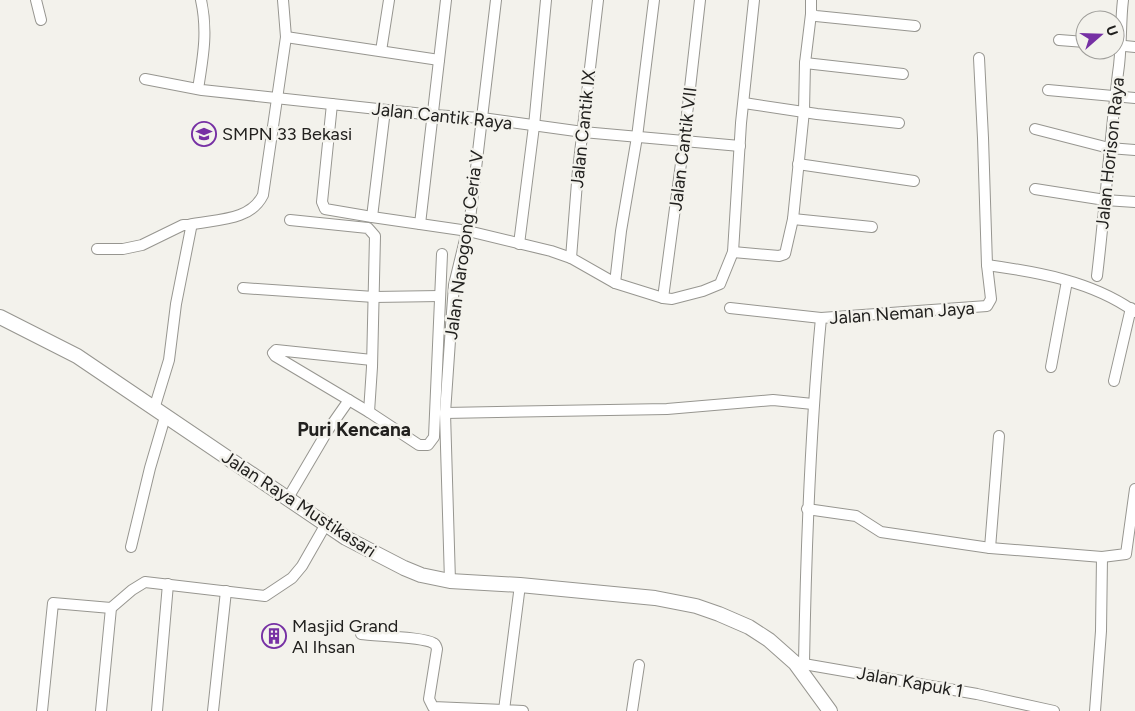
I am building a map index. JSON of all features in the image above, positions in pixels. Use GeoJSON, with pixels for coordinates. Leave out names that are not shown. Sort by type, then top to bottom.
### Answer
{"type":"FeatureCollection","features":[{"type":"Feature","properties":{"kind":"main road","name":"Jalan Raya Mustikasari"},"geometry":{"type":"LineString","coordinates":[[0,317],[77,356],[346,538],[404,568],[421,575],[450,581],[520,585],[655,598],[696,606],[750,627],[799,663],[830,711]]}},
{"type":"Feature","properties":{"kind":"street"},"geometry":{"type":"LineString","coordinates":[[36,0],[40,20]]}},
{"type":"Feature","properties":{"kind":"street"},"geometry":{"type":"LineString","coordinates":[[198,89],[204,48],[205,21],[201,0]]}},
{"type":"Feature","properties":{"kind":"street"},"geometry":{"type":"LineString","coordinates":[[97,249],[123,249],[142,246],[184,225],[239,216],[252,208],[261,199],[286,38],[283,0]]}},
{"type":"Feature","properties":{"kind":"street"},"geometry":{"type":"LineString","coordinates":[[381,51],[389,0]]}},
{"type":"Feature","properties":{"kind":"street"},"geometry":{"type":"LineString","coordinates":[[420,224],[446,0]]}},
{"type":"Feature","properties":{"kind":"street","name":"Jalan Narogong Ceria V"},"geometry":{"type":"LineString","coordinates":[[450,581],[445,413],[454,285],[468,231],[496,0]]}},
{"type":"Feature","properties":{"kind":"street"},"geometry":{"type":"LineString","coordinates":[[519,244],[534,126],[546,0]]}},
{"type":"Feature","properties":{"kind":"street","name":"Jalan Cantik IX"},"geometry":{"type":"LineString","coordinates":[[571,258],[598,0]]}},
{"type":"Feature","properties":{"kind":"street"},"geometry":{"type":"LineString","coordinates":[[615,284],[637,137],[654,0]]}},
{"type":"Feature","properties":{"kind":"street","name":"Jalan Cantik VII"},"geometry":{"type":"LineString","coordinates":[[663,298],[700,0]]}},
{"type":"Feature","properties":{"kind":"street"},"geometry":{"type":"LineString","coordinates":[[332,104],[322,204],[326,209],[468,231],[551,251],[571,258],[615,284],[672,299],[703,291],[720,284],[734,252],[740,146],[754,0]]}},
{"type":"Feature","properties":{"kind":"street"},"geometry":{"type":"LineString","coordinates":[[734,252],[779,256],[785,254],[793,219],[804,111],[805,63],[811,0]]}},
{"type":"Feature","properties":{"kind":"street"},"geometry":{"type":"LineString","coordinates":[[811,14],[915,26]]}},
{"type":"Feature","properties":{"kind":"street"},"geometry":{"type":"LineString","coordinates":[[286,38],[439,60]]}},
{"type":"Feature","properties":{"kind":"street"},"geometry":{"type":"LineString","coordinates":[[1059,40],[1075,41]]}},
{"type":"Feature","properties":{"kind":"street","name":"Jalan Neman Jaya"},"geometry":{"type":"LineString","coordinates":[[799,663],[813,404],[821,318],[986,306],[991,299],[987,265],[979,58]]}},
{"type":"Feature","properties":{"kind":"street","name":"Jalan Horison Raya"},"geometry":{"type":"LineString","coordinates":[[1097,276],[1106,200],[1118,60]]}},
{"type":"Feature","properties":{"kind":"street"},"geometry":{"type":"LineString","coordinates":[[805,63],[903,74]]}},
{"type":"Feature","properties":{"kind":"street","name":"Jalan Cantik Raya"},"geometry":{"type":"LineString","coordinates":[[145,79],[198,89],[277,98],[433,115],[482,118],[583,132],[740,146]]}},
{"type":"Feature","properties":{"kind":"street"},"geometry":{"type":"LineString","coordinates":[[1048,90],[1135,98]]}},
{"type":"Feature","properties":{"kind":"street"},"geometry":{"type":"LineString","coordinates":[[744,102],[899,123]]}},
{"type":"Feature","properties":{"kind":"street"},"geometry":{"type":"LineString","coordinates":[[372,217],[385,110]]}},
{"type":"Feature","properties":{"kind":"street"},"geometry":{"type":"LineString","coordinates":[[1035,130],[1109,148],[1135,150]]}},
{"type":"Feature","properties":{"kind":"street"},"geometry":{"type":"LineString","coordinates":[[798,164],[914,181]]}},
{"type":"Feature","properties":{"kind":"street"},"geometry":{"type":"LineString","coordinates":[[1035,189],[1106,200],[1135,202]]}},
{"type":"Feature","properties":{"kind":"street"},"geometry":{"type":"LineString","coordinates":[[793,219],[872,227]]}},
{"type":"Feature","properties":{"kind":"street"},"geometry":{"type":"LineString","coordinates":[[290,220],[368,228],[376,239],[369,412]]}},
{"type":"Feature","properties":{"kind":"street"},"geometry":{"type":"LineString","coordinates":[[131,548],[150,468],[160,413],[176,304],[191,228],[188,225]]}},
{"type":"Feature","properties":{"kind":"street"},"geometry":{"type":"LineString","coordinates":[[372,360],[274,350],[275,356],[369,412],[419,445],[426,446],[434,437],[442,254]]}},
{"type":"Feature","properties":{"kind":"street"},"geometry":{"type":"LineString","coordinates":[[987,265],[1050,275],[1095,290],[1133,310],[1114,381]]}},
{"type":"Feature","properties":{"kind":"street"},"geometry":{"type":"LineString","coordinates":[[1051,367],[1068,282]]}},
{"type":"Feature","properties":{"kind":"street"},"geometry":{"type":"LineString","coordinates":[[243,288],[374,297],[440,296]]}},
{"type":"Feature","properties":{"kind":"street"},"geometry":{"type":"LineString","coordinates":[[730,308],[821,318]]}},
{"type":"Feature","properties":{"kind":"street"},"geometry":{"type":"LineString","coordinates":[[288,498],[328,430],[349,400]]}},
{"type":"Feature","properties":{"kind":"street"},"geometry":{"type":"LineString","coordinates":[[445,413],[667,409],[773,400],[813,404]]}},
{"type":"Feature","properties":{"kind":"street"},"geometry":{"type":"LineString","coordinates":[[990,548],[999,436]]}},
{"type":"Feature","properties":{"kind":"street"},"geometry":{"type":"LineString","coordinates":[[807,509],[856,516],[881,532],[990,548],[1102,556],[1130,555],[1135,489]]}},
{"type":"Feature","properties":{"kind":"street"},"geometry":{"type":"LineString","coordinates":[[101,711],[111,608],[132,590],[145,582],[266,596],[292,578],[297,572],[326,524]]}},
{"type":"Feature","properties":{"kind":"street"},"geometry":{"type":"LineString","coordinates":[[1095,711],[1101,631],[1102,556]]}},
{"type":"Feature","properties":{"kind":"street"},"geometry":{"type":"LineString","coordinates":[[157,711],[168,584]]}},
{"type":"Feature","properties":{"kind":"street"},"geometry":{"type":"LineString","coordinates":[[504,710],[520,585]]}},
{"type":"Feature","properties":{"kind":"street"},"geometry":{"type":"LineString","coordinates":[[213,711],[226,591]]}},
{"type":"Feature","properties":{"kind":"street"},"geometry":{"type":"LineString","coordinates":[[42,711],[53,603],[111,608]]}},
{"type":"Feature","properties":{"kind":"street"},"geometry":{"type":"LineString","coordinates":[[361,634],[423,640],[435,644],[437,649],[429,699],[434,707],[523,711]]}},
{"type":"Feature","properties":{"kind":"street","name":"Jalan Kapuk 1"},"geometry":{"type":"LineString","coordinates":[[799,663],[978,694],[1054,711]]}},
{"type":"Feature","properties":{"kind":"street"},"geometry":{"type":"LineString","coordinates":[[632,711],[639,664]]}},
{"type":"Feature","properties":{"kind":"place","name":"SMPN 33 Bekasi"},"geometry":{"type":"Point","coordinates":[204,134]}},
{"type":"Feature","properties":{"kind":"place","name":"Masjid Grand Al Ihsan"},"geometry":{"type":"Point","coordinates":[274,636]}},
{"type":"Feature","properties":{"kind":"district","name":"Puri Kencana"},"geometry":{"type":"Point","coordinates":[354,429]}}]}
